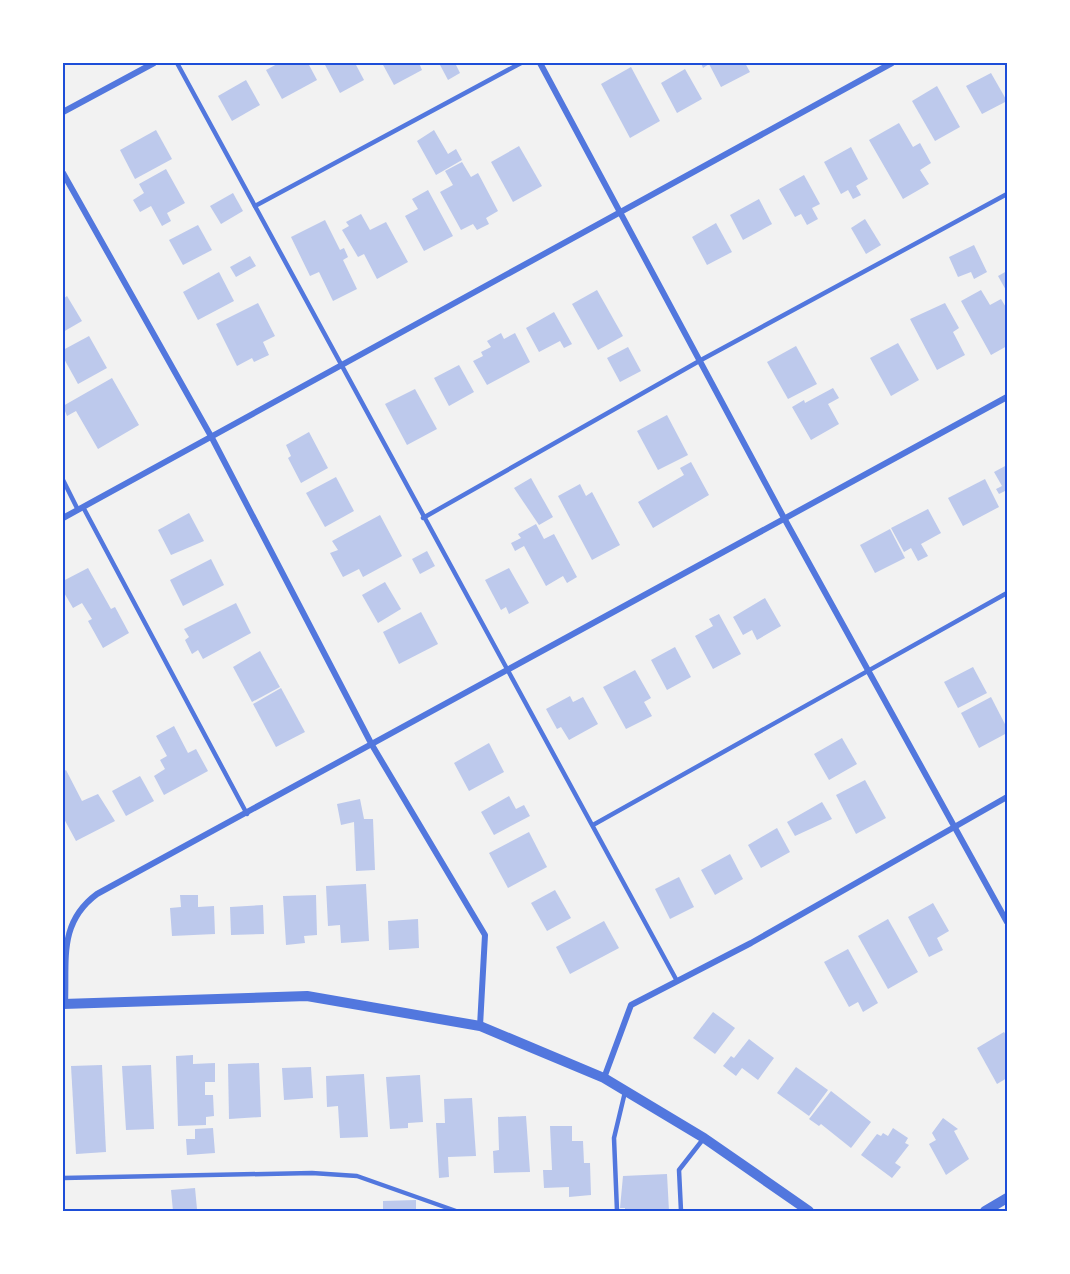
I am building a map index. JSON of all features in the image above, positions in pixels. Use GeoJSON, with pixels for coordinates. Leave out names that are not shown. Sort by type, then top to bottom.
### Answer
{"type":"FeatureCollection","features":[{"type":"Feature","properties":{"kind":"street"},"geometry":{"type":"LineString","coordinates":[[63,112],[154,63]]}},
{"type":"Feature","properties":{"kind":"street"},"geometry":{"type":"LineString","coordinates":[[540,63],[784,518],[1007,922]]}},
{"type":"Feature","properties":{"kind":"street"},"geometry":{"type":"LineString","coordinates":[[63,518],[621,214],[892,63]]}},
{"type":"Feature","properties":{"kind":"street"},"geometry":{"type":"LineString","coordinates":[[63,172],[212,438],[372,745],[485,935],[480,1026]]}},
{"type":"Feature","properties":{"kind":"street"},"geometry":{"type":"LineString","coordinates":[[809,1211],[704,1138],[604,1078],[480,1026],[307,996],[64,1004],[67,934],[80,908],[97,894],[1007,397]]}},
{"type":"Feature","properties":{"kind":"street"},"geometry":{"type":"LineString","coordinates":[[604,1078],[631,1005],[751,943],[1007,797]]}},
{"type":"Feature","properties":{"kind":"street"},"geometry":{"type":"LineString","coordinates":[[985,1211],[1007,1198]]}},
{"type":"Feature","properties":{"kind":"lane"},"geometry":{"type":"LineString","coordinates":[[177,63],[677,981]]}},
{"type":"Feature","properties":{"kind":"lane"},"geometry":{"type":"LineString","coordinates":[[255,206],[521,63]]}},
{"type":"Feature","properties":{"kind":"lane"},"geometry":{"type":"LineString","coordinates":[[423,518],[701,360],[1007,194]]}},
{"type":"Feature","properties":{"kind":"lane"},"geometry":{"type":"LineString","coordinates":[[63,480],[81,508],[247,814]]}},
{"type":"Feature","properties":{"kind":"lane"},"geometry":{"type":"LineString","coordinates":[[593,825],[869,673],[1007,593]]}},
{"type":"Feature","properties":{"kind":"lane"},"geometry":{"type":"LineString","coordinates":[[617,1211],[615,1138],[625,1092]]}},
{"type":"Feature","properties":{"kind":"lane"},"geometry":{"type":"LineString","coordinates":[[681,1211],[679,1170],[704,1138]]}},
{"type":"Feature","properties":{"kind":"lane"},"geometry":{"type":"LineString","coordinates":[[63,1178],[312,1173],[357,1176],[456,1211]]}},
{"type":"Feature","properties":{"kind":"building"},"geometry":{"type":"Polygon","coordinates":[[[279,63],[308,63],[317,80],[282,99],[266,70],[279,63]]]}},
{"type":"Feature","properties":{"kind":"building"},"geometry":{"type":"Polygon","coordinates":[[[324,63],[355,63],[364,80],[340,93],[324,63]]]}},
{"type":"Feature","properties":{"kind":"building"},"geometry":{"type":"Polygon","coordinates":[[[382,63],[419,63],[422,70],[394,85],[382,63]]]}},
{"type":"Feature","properties":{"kind":"building"},"geometry":{"type":"Polygon","coordinates":[[[439,63],[455,63],[460,73],[448,80],[439,63]]]}},
{"type":"Feature","properties":{"kind":"building"},"geometry":{"type":"Polygon","coordinates":[[[701,63],[745,63],[750,72],[721,87],[709,64],[703,68],[701,63]]]}},
{"type":"Feature","properties":{"kind":"building"},"geometry":{"type":"Polygon","coordinates":[[[631,67],[660,121],[630,138],[601,84],[631,67]]]}},
{"type":"Feature","properties":{"kind":"building"},"geometry":{"type":"Polygon","coordinates":[[[685,69],[702,99],[677,113],[661,83],[685,69]]]}},
{"type":"Feature","properties":{"kind":"building"},"geometry":{"type":"Polygon","coordinates":[[[991,73],[1007,101],[982,114],[966,86],[991,73]]]}},
{"type":"Feature","properties":{"kind":"building"},"geometry":{"type":"Polygon","coordinates":[[[246,80],[260,105],[232,121],[218,96],[246,80]]]}},
{"type":"Feature","properties":{"kind":"building"},"geometry":{"type":"Polygon","coordinates":[[[937,86],[960,127],[935,141],[912,101],[937,86]]]}},
{"type":"Feature","properties":{"kind":"building"},"geometry":{"type":"Polygon","coordinates":[[[899,123],[913,147],[920,143],[931,163],[920,170],[929,184],[903,199],[869,140],[899,123]]]}},
{"type":"Feature","properties":{"kind":"building"},"geometry":{"type":"Polygon","coordinates":[[[156,130],[172,159],[135,179],[120,150],[156,130]]]}},
{"type":"Feature","properties":{"kind":"building"},"geometry":{"type":"Polygon","coordinates":[[[434,130],[448,154],[456,149],[462,160],[436,175],[417,141],[434,130]]]}},
{"type":"Feature","properties":{"kind":"building"},"geometry":{"type":"Polygon","coordinates":[[[519,146],[542,186],[513,202],[491,162],[519,146]]]}},
{"type":"Feature","properties":{"kind":"building"},"geometry":{"type":"Polygon","coordinates":[[[851,147],[868,179],[856,186],[861,195],[853,199],[848,190],[841,194],[824,162],[851,147]]]}},
{"type":"Feature","properties":{"kind":"building"},"geometry":{"type":"Polygon","coordinates":[[[462,162],[471,177],[478,173],[498,211],[486,218],[489,224],[477,230],[473,224],[461,230],[440,192],[453,185],[445,171],[462,162]]]}},
{"type":"Feature","properties":{"kind":"building"},"geometry":{"type":"Polygon","coordinates":[[[166,169],[185,203],[167,213],[171,221],[162,226],[151,206],[140,212],[133,200],[144,193],[139,184],[166,169]]]}},
{"type":"Feature","properties":{"kind":"building"},"geometry":{"type":"Polygon","coordinates":[[[804,175],[820,204],[812,208],[818,219],[807,225],[801,214],[795,217],[779,189],[804,175]]]}},
{"type":"Feature","properties":{"kind":"building"},"geometry":{"type":"Polygon","coordinates":[[[428,190],[453,236],[424,251],[405,216],[418,209],[412,199],[428,190]]]}},
{"type":"Feature","properties":{"kind":"building"},"geometry":{"type":"Polygon","coordinates":[[[233,193],[243,211],[221,224],[210,206],[233,193]]]}},
{"type":"Feature","properties":{"kind":"building"},"geometry":{"type":"Polygon","coordinates":[[[759,199],[772,224],[743,240],[730,215],[759,199]]]}},
{"type":"Feature","properties":{"kind":"building"},"geometry":{"type":"Polygon","coordinates":[[[361,214],[370,230],[386,222],[408,262],[377,279],[364,254],[358,257],[342,230],[349,226],[346,222],[361,214]]]}},
{"type":"Feature","properties":{"kind":"building"},"geometry":{"type":"Polygon","coordinates":[[[865,219],[881,245],[866,254],[851,228],[865,219]]]}},
{"type":"Feature","properties":{"kind":"building"},"geometry":{"type":"Polygon","coordinates":[[[325,220],[340,250],[344,248],[348,257],[343,260],[357,289],[333,301],[319,272],[310,276],[291,237],[325,220]]]}},
{"type":"Feature","properties":{"kind":"building"},"geometry":{"type":"Polygon","coordinates":[[[716,223],[732,252],[707,265],[692,237],[716,223]]]}},
{"type":"Feature","properties":{"kind":"building"},"geometry":{"type":"Polygon","coordinates":[[[198,225],[212,250],[183,265],[169,240],[198,225]]]}},
{"type":"Feature","properties":{"kind":"building"},"geometry":{"type":"Polygon","coordinates":[[[974,245],[987,272],[974,279],[971,272],[958,277],[949,257],[974,245]]]}},
{"type":"Feature","properties":{"kind":"building"},"geometry":{"type":"Polygon","coordinates":[[[250,256],[256,266],[236,277],[230,267],[250,256]]]}},
{"type":"Feature","properties":{"kind":"building"},"geometry":{"type":"Polygon","coordinates":[[[1007,271],[1007,292],[998,276],[1007,271]]]}},
{"type":"Feature","properties":{"kind":"building"},"geometry":{"type":"Polygon","coordinates":[[[219,272],[234,301],[198,320],[183,292],[219,272]]]}},
{"type":"Feature","properties":{"kind":"building"},"geometry":{"type":"Polygon","coordinates":[[[597,290],[623,336],[598,350],[572,304],[597,290]]]}},
{"type":"Feature","properties":{"kind":"building"},"geometry":{"type":"Polygon","coordinates":[[[981,290],[990,305],[1001,299],[1007,309],[1007,346],[991,355],[961,301],[981,290]]]}},
{"type":"Feature","properties":{"kind":"building"},"geometry":{"type":"Polygon","coordinates":[[[67,296],[82,321],[63,332],[63,299],[67,296]]]}},
{"type":"Feature","properties":{"kind":"building"},"geometry":{"type":"Polygon","coordinates":[[[258,303],[275,336],[263,342],[269,355],[254,362],[252,358],[237,366],[216,324],[258,303]]]}},
{"type":"Feature","properties":{"kind":"building"},"geometry":{"type":"Polygon","coordinates":[[[945,303],[959,328],[953,332],[965,355],[937,370],[910,319],[945,303]]]}},
{"type":"Feature","properties":{"kind":"building"},"geometry":{"type":"Polygon","coordinates":[[[554,312],[572,344],[564,348],[560,341],[539,352],[526,328],[554,312]]]}},
{"type":"Feature","properties":{"kind":"building"},"geometry":{"type":"Polygon","coordinates":[[[501,333],[504,339],[515,333],[530,362],[487,385],[473,361],[483,356],[481,352],[491,347],[487,341],[501,333]]]}},
{"type":"Feature","properties":{"kind":"building"},"geometry":{"type":"Polygon","coordinates":[[[89,336],[107,368],[78,384],[63,357],[63,350],[89,336]]]}},
{"type":"Feature","properties":{"kind":"building"},"geometry":{"type":"Polygon","coordinates":[[[898,343],[919,380],[891,396],[870,358],[898,343]]]}},
{"type":"Feature","properties":{"kind":"building"},"geometry":{"type":"Polygon","coordinates":[[[796,346],[817,384],[788,399],[767,362],[796,346]]]}},
{"type":"Feature","properties":{"kind":"building"},"geometry":{"type":"Polygon","coordinates":[[[628,347],[641,371],[620,382],[607,358],[628,347]]]}},
{"type":"Feature","properties":{"kind":"building"},"geometry":{"type":"Polygon","coordinates":[[[459,365],[474,392],[449,406],[434,378],[459,365]]]}},
{"type":"Feature","properties":{"kind":"building"},"geometry":{"type":"Polygon","coordinates":[[[112,378],[139,425],[98,449],[76,411],[67,416],[63,406],[112,378]]]}},
{"type":"Feature","properties":{"kind":"building"},"geometry":{"type":"Polygon","coordinates":[[[833,388],[839,398],[828,404],[839,424],[811,440],[792,407],[804,400],[805,403],[833,388]]]}},
{"type":"Feature","properties":{"kind":"building"},"geometry":{"type":"Polygon","coordinates":[[[415,389],[437,429],[407,445],[385,404],[415,389]]]}},
{"type":"Feature","properties":{"kind":"building"},"geometry":{"type":"Polygon","coordinates":[[[667,415],[688,455],[658,470],[637,431],[667,415]]]}},
{"type":"Feature","properties":{"kind":"building"},"geometry":{"type":"Polygon","coordinates":[[[309,432],[328,468],[301,483],[288,458],[291,456],[286,445],[309,432]]]}},
{"type":"Feature","properties":{"kind":"building"},"geometry":{"type":"Polygon","coordinates":[[[691,462],[709,495],[653,528],[638,502],[684,475],[680,468],[691,462]]]}},
{"type":"Feature","properties":{"kind":"building"},"geometry":{"type":"Polygon","coordinates":[[[1007,465],[1007,494],[1005,491],[999,494],[996,489],[1002,486],[994,472],[1007,465]]]}},
{"type":"Feature","properties":{"kind":"building"},"geometry":{"type":"Polygon","coordinates":[[[336,477],[354,511],[325,527],[306,493],[336,477]]]}},
{"type":"Feature","properties":{"kind":"building"},"geometry":{"type":"Polygon","coordinates":[[[531,478],[553,517],[539,525],[514,488],[531,478]]]}},
{"type":"Feature","properties":{"kind":"building"},"geometry":{"type":"Polygon","coordinates":[[[985,479],[999,507],[963,526],[948,498],[985,479]]]}},
{"type":"Feature","properties":{"kind":"building"},"geometry":{"type":"Polygon","coordinates":[[[580,484],[586,496],[592,492],[620,545],[592,560],[558,496],[580,484]]]}},
{"type":"Feature","properties":{"kind":"building"},"geometry":{"type":"Polygon","coordinates":[[[928,509],[941,533],[921,544],[928,556],[918,561],[911,548],[904,552],[891,528],[928,509]]]}},
{"type":"Feature","properties":{"kind":"building"},"geometry":{"type":"Polygon","coordinates":[[[189,513],[204,541],[171,555],[158,530],[189,513]]]}},
{"type":"Feature","properties":{"kind":"building"},"geometry":{"type":"Polygon","coordinates":[[[380,515],[402,556],[363,577],[359,569],[343,577],[330,553],[338,550],[332,541],[380,515]]]}},
{"type":"Feature","properties":{"kind":"building"},"geometry":{"type":"Polygon","coordinates":[[[536,524],[544,539],[554,534],[577,577],[567,583],[563,576],[546,586],[524,546],[515,551],[511,543],[521,538],[518,534],[536,524]]]}},
{"type":"Feature","properties":{"kind":"building"},"geometry":{"type":"Polygon","coordinates":[[[890,529],[905,558],[875,573],[860,545],[890,529]]]}},
{"type":"Feature","properties":{"kind":"building"},"geometry":{"type":"Polygon","coordinates":[[[427,551],[435,566],[420,574],[412,559],[427,551]]]}},
{"type":"Feature","properties":{"kind":"building"},"geometry":{"type":"Polygon","coordinates":[[[211,559],[224,585],[183,606],[170,580],[211,559]]]}},
{"type":"Feature","properties":{"kind":"building"},"geometry":{"type":"Polygon","coordinates":[[[88,568],[111,609],[115,607],[129,633],[103,648],[88,621],[92,619],[82,603],[73,608],[63,591],[63,581],[88,568]]]}},
{"type":"Feature","properties":{"kind":"building"},"geometry":{"type":"Polygon","coordinates":[[[509,568],[529,603],[509,614],[506,607],[501,610],[485,580],[509,568]]]}},
{"type":"Feature","properties":{"kind":"building"},"geometry":{"type":"Polygon","coordinates":[[[385,582],[401,609],[378,623],[362,595],[385,582]]]}},
{"type":"Feature","properties":{"kind":"building"},"geometry":{"type":"Polygon","coordinates":[[[765,598],[781,626],[757,640],[752,630],[743,635],[733,617],[765,598]]]}},
{"type":"Feature","properties":{"kind":"building"},"geometry":{"type":"Polygon","coordinates":[[[236,603],[251,633],[203,659],[198,650],[192,654],[185,640],[189,637],[184,629],[236,603]]]}},
{"type":"Feature","properties":{"kind":"building"},"geometry":{"type":"Polygon","coordinates":[[[421,612],[438,644],[399,664],[383,632],[421,612]]]}},
{"type":"Feature","properties":{"kind":"building"},"geometry":{"type":"Polygon","coordinates":[[[719,614],[741,654],[713,669],[695,636],[713,626],[709,619],[719,614]]]}},
{"type":"Feature","properties":{"kind":"building"},"geometry":{"type":"Polygon","coordinates":[[[675,647],[691,677],[667,690],[651,660],[675,647]]]}},
{"type":"Feature","properties":{"kind":"building"},"geometry":{"type":"Polygon","coordinates":[[[260,651],[280,687],[252,702],[233,667],[260,651]]]}},
{"type":"Feature","properties":{"kind":"building"},"geometry":{"type":"Polygon","coordinates":[[[973,667],[987,693],[958,708],[944,682],[973,667]]]}},
{"type":"Feature","properties":{"kind":"building"},"geometry":{"type":"Polygon","coordinates":[[[635,670],[651,698],[644,702],[652,716],[626,729],[603,687],[635,670]]]}},
{"type":"Feature","properties":{"kind":"building"},"geometry":{"type":"Polygon","coordinates":[[[281,688],[305,732],[276,747],[253,704],[281,688]]]}},
{"type":"Feature","properties":{"kind":"building"},"geometry":{"type":"Polygon","coordinates":[[[570,696],[573,702],[583,697],[598,724],[569,740],[561,727],[557,729],[546,709],[570,696]]]}},
{"type":"Feature","properties":{"kind":"building"},"geometry":{"type":"Polygon","coordinates":[[[991,697],[1007,728],[1007,733],[979,748],[961,713],[991,697]]]}},
{"type":"Feature","properties":{"kind":"building"},"geometry":{"type":"Polygon","coordinates":[[[174,726],[188,753],[196,749],[208,771],[164,795],[154,776],[165,769],[160,760],[167,756],[156,736],[174,726]]]}},
{"type":"Feature","properties":{"kind":"building"},"geometry":{"type":"Polygon","coordinates":[[[842,738],[857,764],[829,780],[814,754],[842,738]]]}},
{"type":"Feature","properties":{"kind":"building"},"geometry":{"type":"Polygon","coordinates":[[[489,743],[504,772],[469,791],[454,763],[489,743]]]}},
{"type":"Feature","properties":{"kind":"building"},"geometry":{"type":"Polygon","coordinates":[[[66,770],[82,801],[98,794],[115,821],[76,841],[63,817],[63,772],[66,770]]]}},
{"type":"Feature","properties":{"kind":"building"},"geometry":{"type":"Polygon","coordinates":[[[140,776],[154,801],[126,816],[112,791],[140,776]]]}},
{"type":"Feature","properties":{"kind":"building"},"geometry":{"type":"Polygon","coordinates":[[[865,780],[886,818],[856,834],[836,795],[865,780]]]}},
{"type":"Feature","properties":{"kind":"building"},"geometry":{"type":"Polygon","coordinates":[[[509,796],[516,809],[524,805],[530,816],[494,835],[481,812],[509,796]]]}},
{"type":"Feature","properties":{"kind":"building"},"geometry":{"type":"Polygon","coordinates":[[[360,799],[364,819],[373,819],[375,870],[356,871],[354,822],[341,825],[337,804],[360,799]]]}},
{"type":"Feature","properties":{"kind":"building"},"geometry":{"type":"Polygon","coordinates":[[[822,802],[832,819],[795,836],[787,822],[822,802]]]}},
{"type":"Feature","properties":{"kind":"building"},"geometry":{"type":"Polygon","coordinates":[[[777,828],[790,852],[761,868],[748,845],[777,828]]]}},
{"type":"Feature","properties":{"kind":"building"},"geometry":{"type":"Polygon","coordinates":[[[529,832],[547,867],[508,888],[489,853],[529,832]]]}},
{"type":"Feature","properties":{"kind":"building"},"geometry":{"type":"Polygon","coordinates":[[[730,854],[743,879],[715,895],[701,870],[730,854]]]}},
{"type":"Feature","properties":{"kind":"building"},"geometry":{"type":"Polygon","coordinates":[[[679,877],[694,907],[670,919],[655,889],[679,877]]]}},
{"type":"Feature","properties":{"kind":"building"},"geometry":{"type":"Polygon","coordinates":[[[366,884],[369,941],[341,943],[340,925],[328,926],[326,886],[366,884]]]}},
{"type":"Feature","properties":{"kind":"building"},"geometry":{"type":"Polygon","coordinates":[[[555,890],[571,918],[547,931],[531,903],[555,890]]]}},
{"type":"Feature","properties":{"kind":"building"},"geometry":{"type":"Polygon","coordinates":[[[180,895],[198,895],[198,907],[214,906],[215,934],[172,936],[170,908],[181,907],[180,895]]]}},
{"type":"Feature","properties":{"kind":"building"},"geometry":{"type":"Polygon","coordinates":[[[316,895],[317,935],[304,936],[305,943],[286,945],[283,896],[316,895]]]}},
{"type":"Feature","properties":{"kind":"building"},"geometry":{"type":"Polygon","coordinates":[[[933,903],[949,931],[937,938],[943,950],[929,957],[908,917],[933,903]]]}},
{"type":"Feature","properties":{"kind":"building"},"geometry":{"type":"Polygon","coordinates":[[[263,905],[264,934],[231,935],[230,907],[263,905]]]}},
{"type":"Feature","properties":{"kind":"building"},"geometry":{"type":"Polygon","coordinates":[[[418,919],[419,948],[389,950],[388,921],[418,919]]]}},
{"type":"Feature","properties":{"kind":"building"},"geometry":{"type":"Polygon","coordinates":[[[888,919],[918,972],[888,989],[858,936],[888,919]]]}},
{"type":"Feature","properties":{"kind":"building"},"geometry":{"type":"Polygon","coordinates":[[[604,921],[619,948],[570,974],[556,947],[604,921]]]}},
{"type":"Feature","properties":{"kind":"building"},"geometry":{"type":"Polygon","coordinates":[[[848,949],[878,1003],[863,1012],[858,1002],[849,1007],[824,962],[848,949]]]}},
{"type":"Feature","properties":{"kind":"building"},"geometry":{"type":"Polygon","coordinates":[[[713,1012],[735,1028],[715,1054],[693,1038],[713,1012]]]}},
{"type":"Feature","properties":{"kind":"building"},"geometry":{"type":"Polygon","coordinates":[[[1004,1032],[1007,1037],[1007,1078],[997,1084],[977,1048],[1004,1032]]]}},
{"type":"Feature","properties":{"kind":"building"},"geometry":{"type":"Polygon","coordinates":[[[749,1039],[774,1058],[758,1080],[742,1068],[736,1076],[723,1066],[731,1056],[734,1058],[749,1039]]]}},
{"type":"Feature","properties":{"kind":"building"},"geometry":{"type":"Polygon","coordinates":[[[193,1055],[193,1064],[215,1063],[215,1082],[205,1082],[205,1095],[213,1095],[214,1116],[206,1117],[206,1125],[178,1126],[176,1056],[193,1055]]]}},
{"type":"Feature","properties":{"kind":"building"},"geometry":{"type":"Polygon","coordinates":[[[259,1063],[261,1117],[229,1119],[228,1064],[259,1063]]]}},
{"type":"Feature","properties":{"kind":"building"},"geometry":{"type":"Polygon","coordinates":[[[102,1065],[106,1152],[76,1154],[71,1066],[102,1065]]]}},
{"type":"Feature","properties":{"kind":"building"},"geometry":{"type":"Polygon","coordinates":[[[151,1065],[154,1129],[126,1130],[122,1066],[151,1065]]]}},
{"type":"Feature","properties":{"kind":"building"},"geometry":{"type":"Polygon","coordinates":[[[311,1067],[313,1098],[284,1100],[282,1068],[311,1067]]]}},
{"type":"Feature","properties":{"kind":"building"},"geometry":{"type":"Polygon","coordinates":[[[796,1067],[828,1090],[809,1116],[777,1093],[796,1067]]]}},
{"type":"Feature","properties":{"kind":"building"},"geometry":{"type":"Polygon","coordinates":[[[364,1074],[368,1137],[340,1138],[338,1106],[327,1107],[326,1076],[364,1074]]]}},
{"type":"Feature","properties":{"kind":"building"},"geometry":{"type":"Polygon","coordinates":[[[420,1075],[423,1122],[408,1123],[408,1128],[390,1129],[386,1077],[420,1075]]]}},
{"type":"Feature","properties":{"kind":"building"},"geometry":{"type":"Polygon","coordinates":[[[831,1091],[871,1122],[851,1148],[821,1124],[819,1126],[809,1119],[831,1091]]]}},
{"type":"Feature","properties":{"kind":"building"},"geometry":{"type":"Polygon","coordinates":[[[472,1098],[476,1156],[448,1157],[449,1177],[439,1178],[436,1123],[445,1123],[444,1099],[472,1098]]]}},
{"type":"Feature","properties":{"kind":"building"},"geometry":{"type":"Polygon","coordinates":[[[526,1116],[530,1172],[494,1173],[493,1151],[499,1150],[498,1117],[526,1116]]]}},
{"type":"Feature","properties":{"kind":"building"},"geometry":{"type":"Polygon","coordinates":[[[943,1118],[958,1129],[954,1131],[969,1159],[946,1175],[929,1144],[936,1140],[932,1133],[943,1118]]]}},
{"type":"Feature","properties":{"kind":"building"},"geometry":{"type":"Polygon","coordinates":[[[550,1126],[572,1126],[572,1141],[583,1141],[584,1163],[590,1163],[591,1195],[569,1197],[569,1187],[544,1188],[543,1170],[552,1170],[550,1126]]]}},
{"type":"Feature","properties":{"kind":"building"},"geometry":{"type":"Polygon","coordinates":[[[213,1128],[215,1153],[187,1155],[186,1139],[195,1139],[195,1129],[213,1128]]]}},
{"type":"Feature","properties":{"kind":"building"},"geometry":{"type":"Polygon","coordinates":[[[893,1128],[908,1138],[905,1143],[909,1145],[895,1163],[901,1167],[892,1178],[861,1155],[877,1134],[881,1136],[883,1133],[888,1136],[893,1128]]]}},
{"type":"Feature","properties":{"kind":"building"},"geometry":{"type":"Polygon","coordinates":[[[667,1174],[669,1211],[625,1211],[625,1208],[620,1208],[623,1176],[667,1174]]]}},
{"type":"Feature","properties":{"kind":"building"},"geometry":{"type":"Polygon","coordinates":[[[195,1188],[197,1209],[173,1211],[171,1190],[195,1188]]]}},
{"type":"Feature","properties":{"kind":"building"},"geometry":{"type":"Polygon","coordinates":[[[416,1200],[416,1211],[383,1211],[383,1201],[416,1200]]]}}]}
